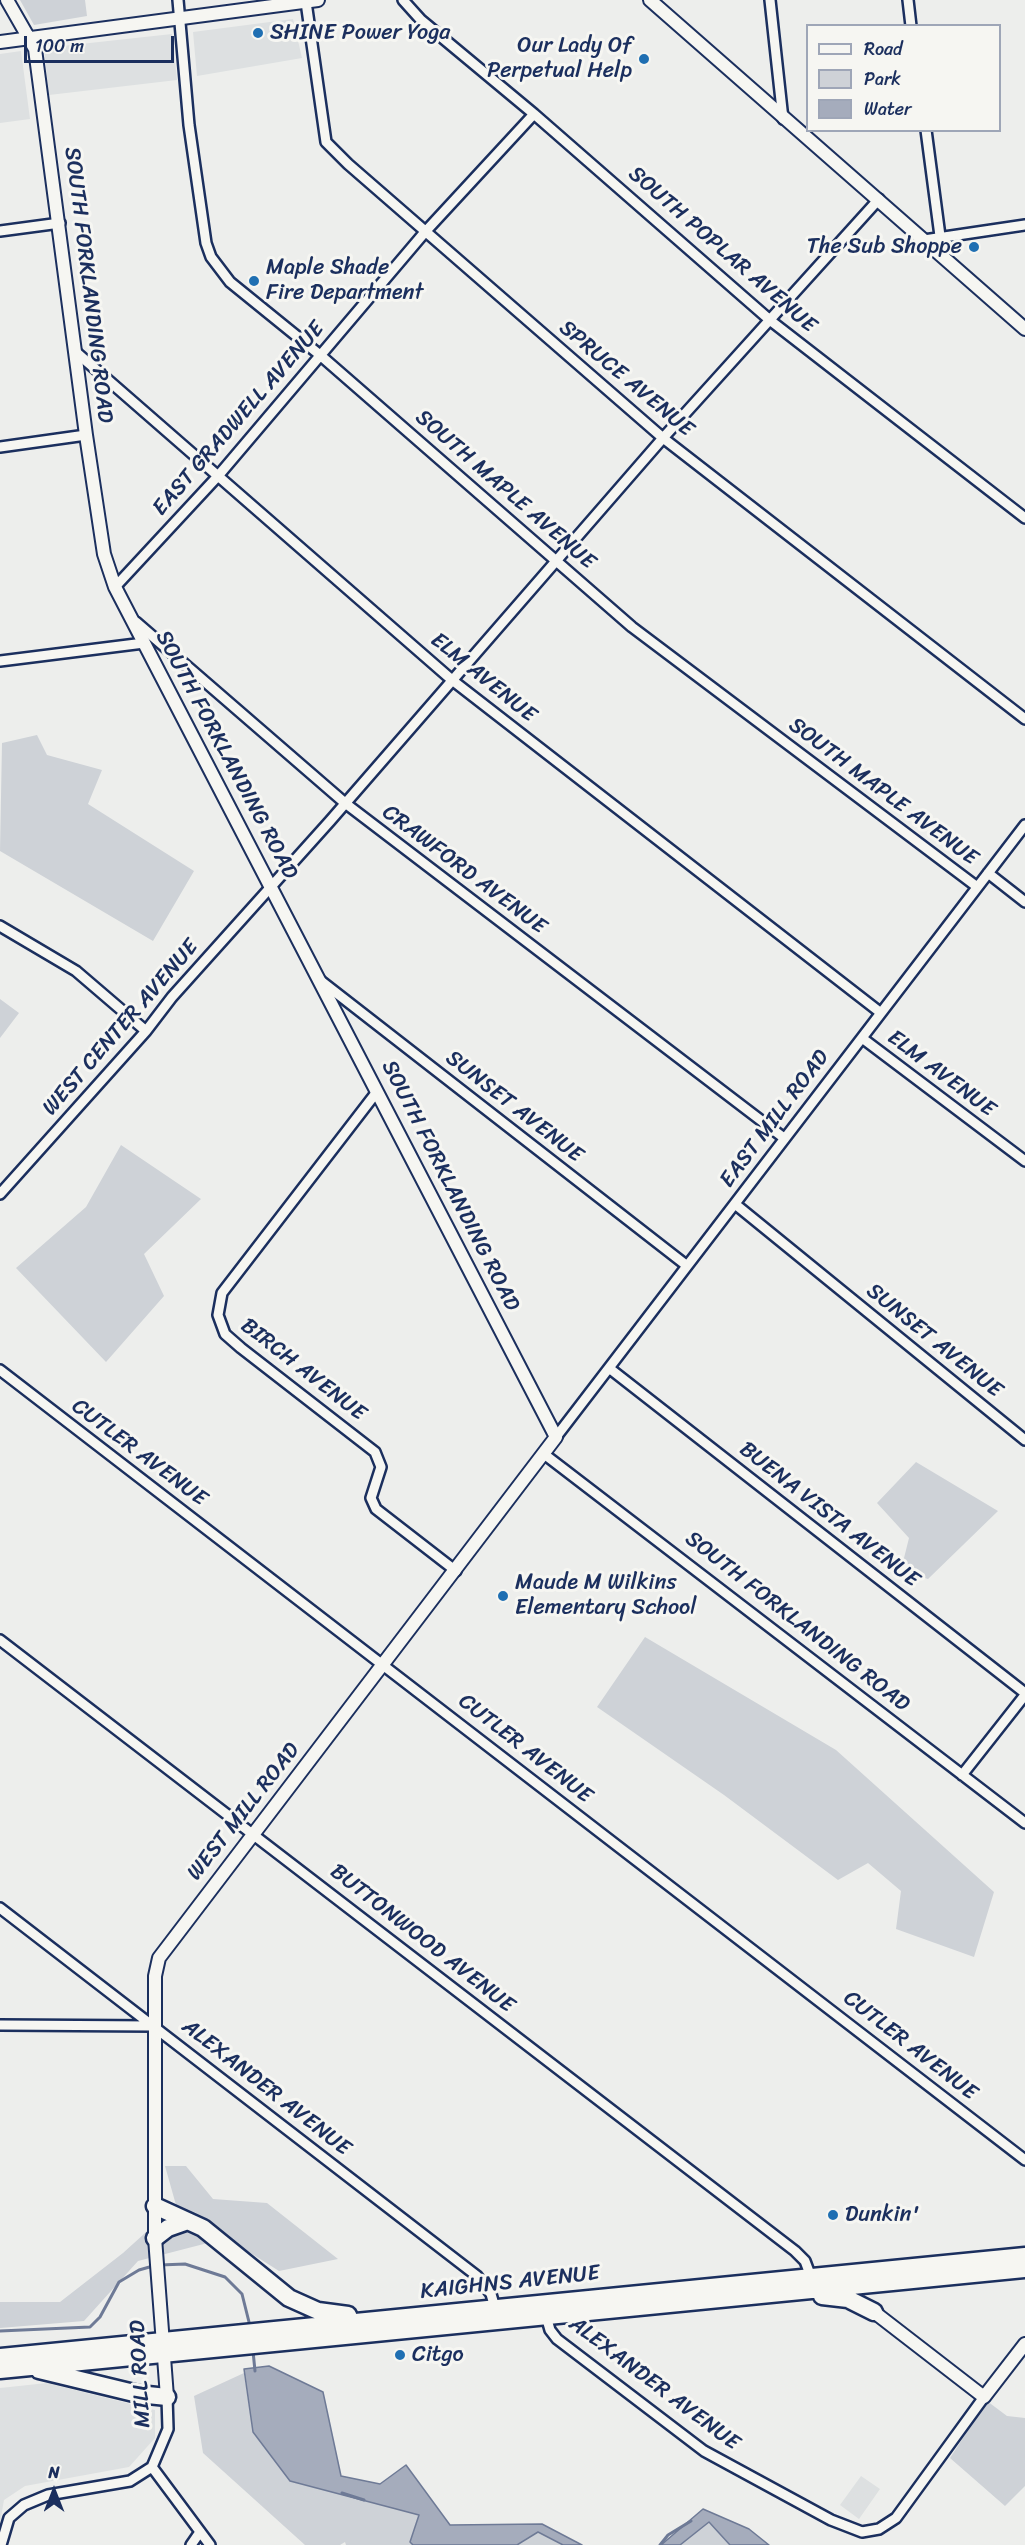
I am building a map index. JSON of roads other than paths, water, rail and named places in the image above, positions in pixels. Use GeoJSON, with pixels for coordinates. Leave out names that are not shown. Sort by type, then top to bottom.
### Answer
{"type":"FeatureCollection","features":[{"type":"Feature","properties":{"kind":"highway"},"geometry":{"type":"LineString","coordinates":[[154,2206],[185,2222],[203,2228],[296,2301],[325,2313],[378,2319]]}},
{"type":"Feature","properties":{"kind":"highway"},"geometry":{"type":"LineString","coordinates":[[155,2238],[168,2228],[185,2222]]}},
{"type":"Feature","properties":{"kind":"highway","name":"KAIGHNS AVENUE"},"geometry":{"type":"LineString","coordinates":[[260,2337],[378,2319],[1025,2256]]}},
{"type":"Feature","properties":{"kind":"highway","name":"KAIGHNS AVENUE"},"geometry":{"type":"LineString","coordinates":[[0,2357],[163,2347],[260,2337],[546,2316],[1025,2269]]}},
{"type":"Feature","properties":{"kind":"highway"},"geometry":{"type":"LineString","coordinates":[[776,2293],[841,2297],[874,2312]]}},
{"type":"Feature","properties":{"kind":"highway","name":"KAIGHNS AVENUE"},"geometry":{"type":"LineString","coordinates":[[0,2370],[163,2347]]}},
{"type":"Feature","properties":{"kind":"highway"},"geometry":{"type":"LineString","coordinates":[[27,2367],[138,2394],[167,2397]]}},
{"type":"Feature","properties":{"kind":"street","name":"SOUTH FORKLANDING ROAD"},"geometry":{"type":"LineString","coordinates":[[7,0],[35,49],[60,223],[86,435],[104,554],[115,587],[556,1437]]}},
{"type":"Feature","properties":{"kind":"street","name":"SOUTH MAPLE AVENUE"},"geometry":{"type":"LineString","coordinates":[[178,0],[189,125],[204,227],[211,257],[230,282],[320,355],[614,612],[696,677],[976,886]]}},
{"type":"Feature","properties":{"kind":"street","name":"SOUTH POPLAR AVENUE"},"geometry":{"type":"LineString","coordinates":[[403,0],[421,20],[534,114],[771,321],[1025,518]]}},
{"type":"Feature","properties":{"kind":"street"},"geometry":{"type":"LineString","coordinates":[[770,0],[783,119]]}},
{"type":"Feature","properties":{"kind":"street"},"geometry":{"type":"LineString","coordinates":[[908,0],[911,24]]}},
{"type":"Feature","properties":{"kind":"street"},"geometry":{"type":"LineString","coordinates":[[0,42],[312,1]]}},
{"type":"Feature","properties":{"kind":"street","name":"SPRUCE AVENUE"},"geometry":{"type":"LineString","coordinates":[[312,1],[327,142],[425,232],[663,438],[1025,719]]}},
{"type":"Feature","properties":{"kind":"street"},"geometry":{"type":"LineString","coordinates":[[651,1],[1025,329]]}},
{"type":"Feature","properties":{"kind":"street","name":"EAST GRADWELL AVENUE"},"geometry":{"type":"LineString","coordinates":[[115,587],[218,476],[425,232],[534,114]]}},
{"type":"Feature","properties":{"kind":"street"},"geometry":{"type":"LineString","coordinates":[[926,132],[940,236]]}},
{"type":"Feature","properties":{"kind":"street","name":"WEST CENTER AVENUE"},"geometry":{"type":"LineString","coordinates":[[0,1194],[146,1031],[172,997],[272,887],[663,438],[879,199]]}},
{"type":"Feature","properties":{"kind":"street"},"geometry":{"type":"LineString","coordinates":[[0,231],[60,223]]}},
{"type":"Feature","properties":{"kind":"street"},"geometry":{"type":"LineString","coordinates":[[924,240],[1025,225]]}},
{"type":"Feature","properties":{"kind":"street","name":"ELM AVENUE"},"geometry":{"type":"LineString","coordinates":[[77,353],[452,680],[881,1013]]}},
{"type":"Feature","properties":{"kind":"street"},"geometry":{"type":"LineString","coordinates":[[0,447],[86,435]]}},
{"type":"Feature","properties":{"kind":"street","name":"CRAWFORD AVENUE"},"geometry":{"type":"LineString","coordinates":[[131,619],[300,767],[345,803],[784,1138]]}},
{"type":"Feature","properties":{"kind":"street"},"geometry":{"type":"LineString","coordinates":[[0,662],[144,643]]}},
{"type":"Feature","properties":{"kind":"street","name":"EAST MILL ROAD"},"geometry":{"type":"LineString","coordinates":[[556,1437],[1025,825]]}},
{"type":"Feature","properties":{"kind":"street","name":"SOUTH MAPLE AVENUE"},"geometry":{"type":"LineString","coordinates":[[988,873],[1025,902]]}},
{"type":"Feature","properties":{"kind":"street"},"geometry":{"type":"LineString","coordinates":[[0,926],[76,971],[146,1031]]}},
{"type":"Feature","properties":{"kind":"street","name":"SUNSET AVENUE"},"geometry":{"type":"LineString","coordinates":[[319,979],[686,1265]]}},
{"type":"Feature","properties":{"kind":"street","name":"ELM AVENUE"},"geometry":{"type":"LineString","coordinates":[[862,1038],[1025,1161]]}},
{"type":"Feature","properties":{"kind":"street","name":"BIRCH AVENUE"},"geometry":{"type":"LineString","coordinates":[[376,1093],[222,1293],[218,1315],[225,1334],[241,1348],[375,1452],[381,1467],[371,1497],[376,1509],[456,1571]]}},
{"type":"Feature","properties":{"kind":"street","name":"SUNSET AVENUE"},"geometry":{"type":"LineString","coordinates":[[735,1204],[1025,1440]]}},
{"type":"Feature","properties":{"kind":"street","name":"BUENA VISTA AVENUE"},"geometry":{"type":"LineString","coordinates":[[609,1368],[1025,1694]]}},
{"type":"Feature","properties":{"kind":"street","name":"CUTLER AVENUE"},"geometry":{"type":"LineString","coordinates":[[0,1370],[1025,2160]]}},
{"type":"Feature","properties":{"kind":"street","name":"WEST MILL ROAD"},"geometry":{"type":"LineString","coordinates":[[156,2277],[155,1970],[159,1958],[556,1437]]}},
{"type":"Feature","properties":{"kind":"street","name":"SOUTH FORKLANDING ROAD"},"geometry":{"type":"LineString","coordinates":[[544,1454],[1025,1823]]}},
{"type":"Feature","properties":{"kind":"street","name":"BUTTONWOOD AVENUE"},"geometry":{"type":"LineString","coordinates":[[0,1640],[795,2252],[805,2261],[811,2277]]}},
{"type":"Feature","properties":{"kind":"street"},"geometry":{"type":"LineString","coordinates":[[962,1775],[1025,1694]]}},
{"type":"Feature","properties":{"kind":"street","name":"ALEXANDER AVENUE"},"geometry":{"type":"LineString","coordinates":[[0,1908],[477,2276],[488,2289],[495,2308]]}},
{"type":"Feature","properties":{"kind":"street"},"geometry":{"type":"LineString","coordinates":[[0,2025],[155,2026]]}},
{"type":"Feature","properties":{"kind":"street","name":"MILL ROAD"},"geometry":{"type":"LineString","coordinates":[[152,2467],[168,2429],[156,2277]]}},
{"type":"Feature","properties":{"kind":"street"},"geometry":{"type":"LineString","coordinates":[[874,2312],[984,2397],[1025,2344]]}},
{"type":"Feature","properties":{"kind":"street","name":"ALEXANDER AVENUE"},"geometry":{"type":"LineString","coordinates":[[546,2316],[550,2330],[562,2344],[704,2451],[840,2525],[862,2532],[879,2529],[896,2518],[984,2397]]}},
{"type":"Feature","properties":{"kind":"street"},"geometry":{"type":"LineString","coordinates":[[1,2545],[9,2518],[24,2505],[48,2494],[130,2481],[152,2467],[210,2545]]}},
{"type":"Feature","properties":{"kind":"street"},"geometry":{"type":"LineString","coordinates":[[190,2545],[200,2532]]}},
{"type":"Feature","properties":{"kind":"water"},"geometry":{"type":"Polygon","coordinates":[[[269,2366],[323,2392],[341,2476],[380,2484],[406,2465],[450,2525],[542,2524],[582,2545],[563,2545],[538,2532],[517,2545],[413,2545],[410,2542],[419,2515],[290,2481],[253,2432],[244,2369],[269,2366]]]}},
{"type":"Feature","properties":{"kind":"water"},"geometry":{"type":"Polygon","coordinates":[[[703,2509],[749,2529],[769,2545],[730,2545],[709,2522],[680,2545],[661,2545],[703,2509]]]}},
{"type":"Feature","properties":{"kind":"waterway"},"geometry":{"type":"LineString","coordinates":[[160,2265],[185,2264],[225,2277],[242,2294],[250,2326]]}},
{"type":"Feature","properties":{"kind":"waterway"},"geometry":{"type":"LineString","coordinates":[[0,2331],[90,2327],[100,2317],[119,2282],[139,2270],[153,2266]]}},
{"type":"Feature","properties":{"kind":"waterway"},"geometry":{"type":"LineString","coordinates":[[253,2351],[255,2371]]}},
{"type":"Feature","properties":{"kind":"waterway"},"geometry":{"type":"LineString","coordinates":[[342,2493],[364,2500]]}},
{"type":"Feature","properties":{"kind":"waterway"},"geometry":{"type":"LineString","coordinates":[[660,2545],[668,2535],[691,2521]]}},
{"type":"Feature","properties":{"kind":"place","name":"SHINE Power Yoga"},"geometry":{"type":"Point","coordinates":[258,33]}},
{"type":"Feature","properties":{"kind":"place","name":"Our Lady Of Perpetual Help"},"geometry":{"type":"Point","coordinates":[644,59]}},
{"type":"Feature","properties":{"kind":"place","name":"The Sub Shoppe"},"geometry":{"type":"Point","coordinates":[974,247]}},
{"type":"Feature","properties":{"kind":"place","name":"Maple Shade Fire Department"},"geometry":{"type":"Point","coordinates":[254,281]}},
{"type":"Feature","properties":{"kind":"place","name":"Maude M Wilkins Elementary School"},"geometry":{"type":"Point","coordinates":[503,1596]}},
{"type":"Feature","properties":{"kind":"place","name":"Dunkin'"},"geometry":{"type":"Point","coordinates":[833,2215]}},
{"type":"Feature","properties":{"kind":"place","name":"Citgo"},"geometry":{"type":"Point","coordinates":[400,2355]}}]}
